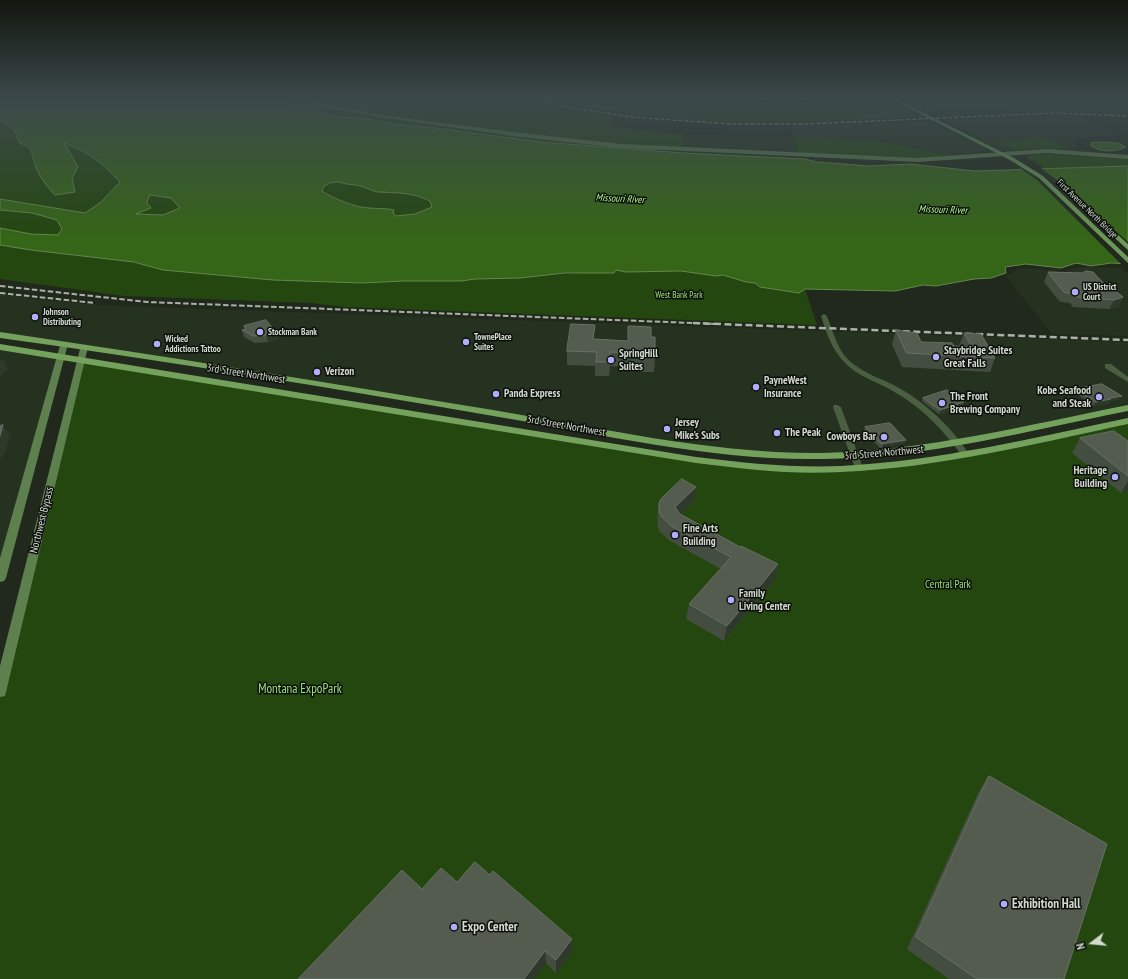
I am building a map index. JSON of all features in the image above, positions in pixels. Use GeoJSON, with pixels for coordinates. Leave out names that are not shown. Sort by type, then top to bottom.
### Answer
{"type":"FeatureCollection","features":[{"type":"Feature","properties":{"kind":"highway","name":"3rd Street Northwest"},"geometry":{"type":"LineString","coordinates":[[0,335],[439,404],[701,449],[780,455],[854,455],[923,448],[1128,408]]}},
{"type":"Feature","properties":{"kind":"highway","name":"3rd Street Northwest"},"geometry":{"type":"LineString","coordinates":[[0,347],[435,416],[696,460],[799,469],[859,468],[927,461],[1128,421]]}},
{"type":"Feature","properties":{"kind":"main road"},"geometry":{"type":"LineString","coordinates":[[619,146],[918,160],[1002,153]]}},
{"type":"Feature","properties":{"kind":"main road"},"geometry":{"type":"LineString","coordinates":[[987,146],[1011,156],[1047,151],[1128,157]]}},
{"type":"Feature","properties":{"kind":"main road"},"geometry":{"type":"LineString","coordinates":[[991,146],[1011,156]]}},
{"type":"Feature","properties":{"kind":"main road","name":"First Avenue North Bridge"},"geometry":{"type":"LineString","coordinates":[[1011,156],[1020,158],[1050,177],[1128,248]]}},
{"type":"Feature","properties":{"kind":"main road","name":"First Avenue North Bridge"},"geometry":{"type":"LineString","coordinates":[[1011,156],[1041,177],[1128,261]]}},
{"type":"Feature","properties":{"kind":"main road"},"geometry":{"type":"LineString","coordinates":[[0,578],[59,357],[64,344]]}},
{"type":"Feature","properties":{"kind":"main road","name":"Northwest Bypass"},"geometry":{"type":"LineString","coordinates":[[0,692],[82,361],[84,347]]}},
{"type":"Feature","properties":{"kind":"street"},"geometry":{"type":"LineString","coordinates":[[824,316],[836,347],[846,361],[905,395],[940,423],[957,441],[965,454]]}},
{"type":"Feature","properties":{"kind":"street"},"geometry":{"type":"LineString","coordinates":[[1108,366],[1128,380]]}},
{"type":"Feature","properties":{"kind":"street"},"geometry":{"type":"LineString","coordinates":[[836,407],[859,468]]}},
{"type":"Feature","properties":{"kind":"shaded area"},"geometry":{"type":"Polygon","coordinates":[[[682,146],[797,146],[798,154],[682,149],[682,146]]]}},
{"type":"Feature","properties":{"kind":"shaded area"},"geometry":{"type":"Polygon","coordinates":[[[901,146],[980,146],[985,148],[986,151],[955,156],[901,146]]]}},
{"type":"Feature","properties":{"kind":"shaded area"},"geometry":{"type":"Polygon","coordinates":[[[994,146],[1075,146],[1076,152],[1009,153],[994,146]]]}},
{"type":"Feature","properties":{"kind":"shaded area"},"geometry":{"type":"Polygon","coordinates":[[[1080,267],[1122,268],[1128,274],[1128,336],[1052,334],[1006,276],[1020,268],[1064,271],[1080,267]]]}},
{"type":"Feature","properties":{"kind":"shaded area"},"geometry":{"type":"Polygon","coordinates":[[[0,294],[98,305],[1128,342],[1128,408],[958,443],[821,456],[701,449],[502,415],[0,335],[0,294]]]}},
{"type":"Feature","properties":{"kind":"shaded area"},"geometry":{"type":"Polygon","coordinates":[[[0,347],[59,357],[0,578],[0,347]]]}},
{"type":"Feature","properties":{"kind":"green space"},"geometry":{"type":"Polygon","coordinates":[[[0,146],[25,146],[31,149],[33,162],[55,195],[75,192],[64,146],[72,146],[87,154],[107,169],[120,182],[100,203],[85,213],[0,199],[0,146]]]}},
{"type":"Feature","properties":{"kind":"green space"},"geometry":{"type":"Polygon","coordinates":[[[587,146],[682,146],[682,149],[655,147],[655,151],[587,146]]]}},
{"type":"Feature","properties":{"kind":"green space"},"geometry":{"type":"Polygon","coordinates":[[[797,146],[901,146],[955,156],[917,158],[798,154],[797,146]]]}},
{"type":"Feature","properties":{"kind":"green space"},"geometry":{"type":"Polygon","coordinates":[[[1002,146],[1063,146],[1069,148],[1012,149],[1002,146]]]}},
{"type":"Feature","properties":{"kind":"green space"},"geometry":{"type":"Polygon","coordinates":[[[1047,154],[1128,159],[1128,166],[1047,170],[1026,157],[1031,155],[1047,154]]]}},
{"type":"Feature","properties":{"kind":"green space"},"geometry":{"type":"Polygon","coordinates":[[[339,182],[378,192],[417,196],[430,201],[432,207],[415,214],[396,216],[393,213],[394,210],[364,208],[338,199],[322,191],[324,186],[330,183],[339,182]]]}},
{"type":"Feature","properties":{"kind":"green space"},"geometry":{"type":"Polygon","coordinates":[[[150,195],[171,198],[181,208],[163,215],[135,214],[151,208],[147,203],[150,195]]]}},
{"type":"Feature","properties":{"kind":"green space"},"geometry":{"type":"Polygon","coordinates":[[[0,210],[32,213],[57,220],[62,229],[58,235],[31,234],[0,228],[0,210]]]}},
{"type":"Feature","properties":{"kind":"green space","name":"West Bank Park"},"geometry":{"type":"Polygon","coordinates":[[[0,245],[134,262],[164,270],[273,280],[362,283],[461,281],[616,270],[626,272],[681,271],[716,276],[723,275],[746,282],[755,283],[760,287],[799,293],[805,289],[817,325],[345,307],[311,303],[125,296],[0,279],[0,245]]]}},
{"type":"Feature","properties":{"kind":"green space","name":"Montana ExpoPark"},"geometry":{"type":"Polygon","coordinates":[[[81,361],[696,460],[799,469],[927,461],[1128,421],[1128,979],[0,979],[0,692],[81,361]]]}},
{"type":"Feature","properties":{"kind":"water"},"geometry":{"type":"Polygon","coordinates":[[[25,146],[66,146],[78,167],[72,178],[75,192],[55,195],[39,174],[34,163],[31,149],[25,146]]]}},
{"type":"Feature","properties":{"kind":"water","name":"Missouri River"},"geometry":{"type":"Polygon","coordinates":[[[73,146],[588,146],[684,153],[805,159],[817,162],[870,166],[910,164],[975,171],[1128,166],[1128,264],[1111,263],[1091,266],[1076,263],[1061,268],[1026,264],[1005,267],[1006,273],[991,278],[974,279],[936,286],[923,285],[895,291],[805,289],[799,293],[760,287],[755,283],[746,282],[723,275],[716,276],[681,271],[626,272],[616,270],[614,273],[566,273],[520,278],[475,279],[461,281],[362,283],[273,280],[163,270],[134,262],[0,245],[0,228],[31,234],[58,235],[62,229],[57,220],[32,213],[0,210],[0,199],[85,213],[100,203],[120,182],[95,159],[73,146]],[[339,182],[330,183],[324,186],[322,191],[338,199],[364,208],[394,210],[393,213],[396,216],[415,214],[432,207],[430,201],[417,196],[378,192],[355,185],[339,182]],[[150,195],[147,203],[151,208],[136,214],[163,215],[180,208],[171,198],[150,195]]]}},
{"type":"Feature","properties":{"kind":"water"},"geometry":{"type":"Polygon","coordinates":[[[1091,146],[1123,146],[1126,147],[1108,151],[1094,148],[1091,146]]]}},
{"type":"Feature","properties":{"kind":"pier"},"geometry":{"type":"Polygon","coordinates":[[[1018,167],[1041,168],[1071,191],[1128,242],[1128,266],[1123,266],[1037,180],[1018,167]]]}},
{"type":"Feature","properties":{"kind":"building"},"geometry":{"type":"Polygon","coordinates":[[[1086,271],[1093,272],[1109,289],[1113,289],[1123,297],[1114,300],[1077,297],[1074,293],[1066,293],[1063,291],[1048,272],[1082,273],[1086,271]]]}},
{"type":"Feature","properties":{"kind":"building"},"geometry":{"type":"Polygon","coordinates":[[[266,320],[276,332],[266,335],[253,336],[242,330],[246,329],[244,326],[266,320]]]}},
{"type":"Feature","properties":{"kind":"building"},"geometry":{"type":"Polygon","coordinates":[[[571,324],[595,325],[593,339],[628,341],[628,326],[651,327],[651,337],[655,337],[655,358],[641,358],[641,356],[635,356],[635,353],[610,352],[609,362],[596,362],[597,352],[567,351],[571,324]]]}},
{"type":"Feature","properties":{"kind":"building"},"geometry":{"type":"Polygon","coordinates":[[[896,330],[917,333],[921,342],[952,343],[954,346],[972,347],[964,333],[981,334],[995,358],[907,353],[896,330]]]}},
{"type":"Feature","properties":{"kind":"building","name":"Kobe Seafood and Steak"},"geometry":{"type":"Polygon","coordinates":[[[1102,384],[1122,396],[1095,402],[1075,389],[1102,384]]]}},
{"type":"Feature","properties":{"kind":"building","name":"The Front Brewing Company"},"geometry":{"type":"Polygon","coordinates":[[[947,390],[964,402],[940,410],[923,398],[947,390]]]}},
{"type":"Feature","properties":{"kind":"building","name":"Cowboys Bar"},"geometry":{"type":"Polygon","coordinates":[[[890,423],[906,440],[881,444],[865,427],[890,423]]]}},
{"type":"Feature","properties":{"kind":"building"},"geometry":{"type":"Polygon","coordinates":[[[3,425],[0,436],[0,426],[3,425]]]}},
{"type":"Feature","properties":{"kind":"building"},"geometry":{"type":"Polygon","coordinates":[[[1114,431],[1128,441],[1128,476],[1080,438],[1114,431]]]}},
{"type":"Feature","properties":{"kind":"building"},"geometry":{"type":"Polygon","coordinates":[[[682,479],[696,487],[675,507],[680,514],[740,547],[741,546],[778,564],[727,626],[689,604],[731,557],[671,526],[659,512],[659,503],[661,499],[682,479]]]}},
{"type":"Feature","properties":{"kind":"building","name":"Exhibition Hall"},"geometry":{"type":"Polygon","coordinates":[[[989,776],[1107,844],[1064,979],[977,979],[916,937],[989,776]]]}},
{"type":"Feature","properties":{"kind":"building","name":"Expo Center"},"geometry":{"type":"Polygon","coordinates":[[[475,862],[490,875],[493,871],[572,939],[556,960],[545,951],[524,979],[298,979],[402,870],[422,889],[441,868],[457,882],[475,862]]]}},
{"type":"Feature","properties":{"kind":"railway"},"geometry":{"type":"LineString","coordinates":[[0,286],[147,302],[693,323]]}},
{"type":"Feature","properties":{"kind":"railway"},"geometry":{"type":"LineString","coordinates":[[0,293],[95,303]]}},
{"type":"Feature","properties":{"kind":"railway"},"geometry":{"type":"LineString","coordinates":[[693,323],[719,324]]}},
{"type":"Feature","properties":{"kind":"railway"},"geometry":{"type":"LineString","coordinates":[[693,323],[1128,340]]}},
{"type":"Feature","properties":{"kind":"place","name":"US District Court"},"geometry":{"type":"Point","coordinates":[1075,292]}},
{"type":"Feature","properties":{"kind":"place","name":"Johnson Distributing"},"geometry":{"type":"Point","coordinates":[35,317]}},
{"type":"Feature","properties":{"kind":"place","name":"Stockman Bank"},"geometry":{"type":"Point","coordinates":[260,332]}},
{"type":"Feature","properties":{"kind":"place","name":"TownePlace Suites"},"geometry":{"type":"Point","coordinates":[466,342]}},
{"type":"Feature","properties":{"kind":"place","name":"Wicked Addictions Tattoo"},"geometry":{"type":"Point","coordinates":[157,344]}},
{"type":"Feature","properties":{"kind":"place","name":"Staybridge Suites Great Falls"},"geometry":{"type":"Point","coordinates":[936,357]}},
{"type":"Feature","properties":{"kind":"place","name":"SpringHill Suites"},"geometry":{"type":"Point","coordinates":[611,360]}},
{"type":"Feature","properties":{"kind":"place","name":"Verizon"},"geometry":{"type":"Point","coordinates":[317,372]}},
{"type":"Feature","properties":{"kind":"place","name":"PayneWest Insurance"},"geometry":{"type":"Point","coordinates":[756,387]}},
{"type":"Feature","properties":{"kind":"place","name":"Panda Express"},"geometry":{"type":"Point","coordinates":[496,394]}},
{"type":"Feature","properties":{"kind":"place","name":"Kobe Seafood and Steak"},"geometry":{"type":"Point","coordinates":[1099,397]}},
{"type":"Feature","properties":{"kind":"place","name":"The Front Brewing Company"},"geometry":{"type":"Point","coordinates":[942,403]}},
{"type":"Feature","properties":{"kind":"place","name":"Jersey Mike's Subs"},"geometry":{"type":"Point","coordinates":[667,429]}},
{"type":"Feature","properties":{"kind":"place","name":"The Peak"},"geometry":{"type":"Point","coordinates":[777,433]}},
{"type":"Feature","properties":{"kind":"place","name":"Cowboys Bar"},"geometry":{"type":"Point","coordinates":[884,437]}},
{"type":"Feature","properties":{"kind":"place","name":"Heritage Building"},"geometry":{"type":"Point","coordinates":[1115,477]}},
{"type":"Feature","properties":{"kind":"place","name":"Fine Arts Building"},"geometry":{"type":"Point","coordinates":[675,535]}},
{"type":"Feature","properties":{"kind":"place","name":"Family Living Center"},"geometry":{"type":"Point","coordinates":[731,600]}},
{"type":"Feature","properties":{"kind":"place","name":"Exhibition Hall"},"geometry":{"type":"Point","coordinates":[1004,904]}},
{"type":"Feature","properties":{"kind":"place","name":"Expo Center"},"geometry":{"type":"Point","coordinates":[454,927]}},
{"type":"Feature","properties":{"kind":"park label","name":"Central Park"},"geometry":{"type":"Point","coordinates":[948,585]}}]}
